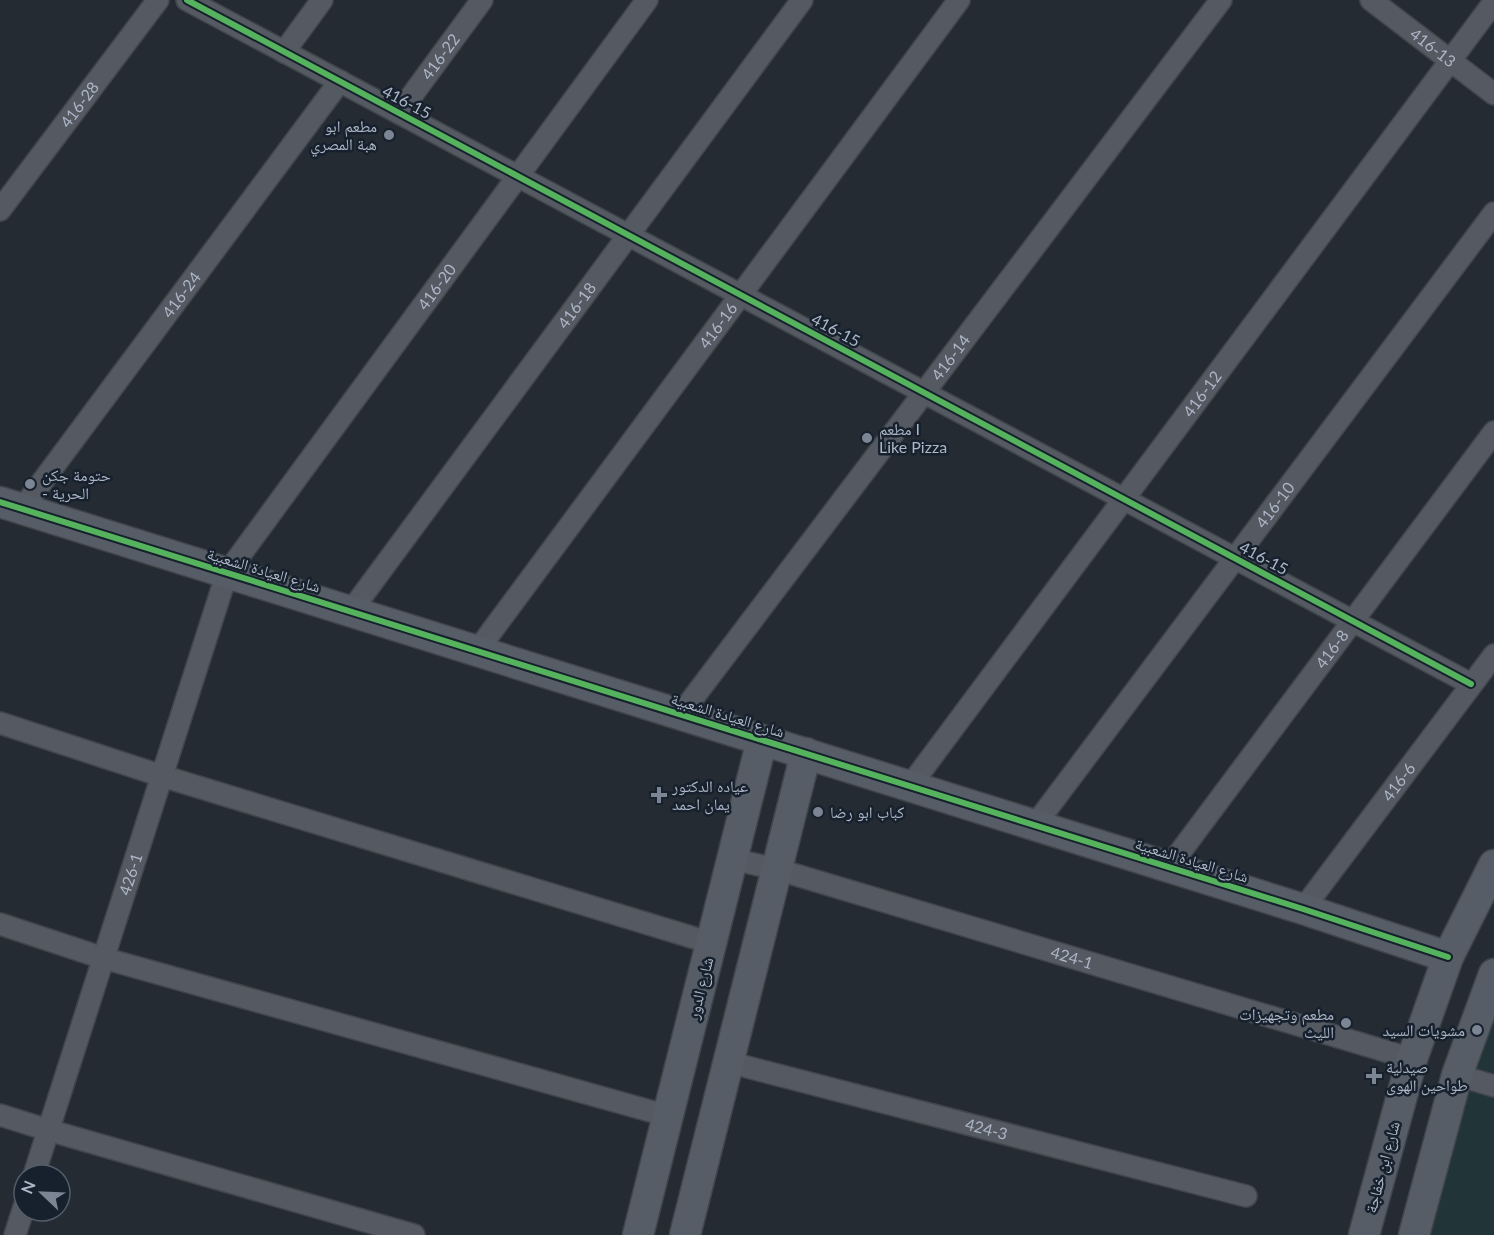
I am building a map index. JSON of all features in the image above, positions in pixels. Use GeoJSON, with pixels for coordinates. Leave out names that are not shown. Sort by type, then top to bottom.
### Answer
{"type":"FeatureCollection","features":[{"type":"Feature","properties":{"kind":"street","name":"416-28"},"geometry":{"type":"LineString","coordinates":[[0,210],[158,0]]}},
{"type":"Feature","properties":{"kind":"street","name":"416-15"},"geometry":{"type":"LineString","coordinates":[[187,0],[1471,684]]}},
{"type":"Feature","properties":{"kind":"street"},"geometry":{"type":"LineString","coordinates":[[284,52],[322,0]]}},
{"type":"Feature","properties":{"kind":"street","name":"416-22"},"geometry":{"type":"LineString","coordinates":[[399,113],[483,0]]}},
{"type":"Feature","properties":{"kind":"street","name":"416-20"},"geometry":{"type":"LineString","coordinates":[[226,573],[647,0]]}},
{"type":"Feature","properties":{"kind":"street","name":"416-18"},"geometry":{"type":"LineString","coordinates":[[351,612],[802,0]]}},
{"type":"Feature","properties":{"kind":"street","name":"416-16"},"geometry":{"type":"LineString","coordinates":[[477,651],[959,0]]}},
{"type":"Feature","properties":{"kind":"street","name":"416-14"},"geometry":{"type":"LineString","coordinates":[[681,714],[1221,0]]}},
{"type":"Feature","properties":{"kind":"street","name":"416-13"},"geometry":{"type":"LineString","coordinates":[[1371,0],[1494,94]]}},
{"type":"Feature","properties":{"kind":"street","name":"416-12"},"geometry":{"type":"LineString","coordinates":[[910,786],[1494,2]]}},
{"type":"Feature","properties":{"kind":"street","name":"416-24"},"geometry":{"type":"LineString","coordinates":[[11,505],[340,81]]}},
{"type":"Feature","properties":{"kind":"street","name":"416-10"},"geometry":{"type":"LineString","coordinates":[[1035,825],[1494,213]]}},
{"type":"Feature","properties":{"kind":"street","name":"416-8"},"geometry":{"type":"LineString","coordinates":[[1169,867],[1494,432]]}},
{"type":"Feature","properties":{"kind":"street","name":"شارع العيادة الشعبية"},"geometry":{"type":"LineString","coordinates":[[11,505],[1303,909],[1448,957]]}},
{"type":"Feature","properties":{"kind":"street","name":"426-1"},"geometry":{"type":"LineString","coordinates":[[38,1163],[226,573]]}},
{"type":"Feature","properties":{"kind":"street","name":"416-6"},"geometry":{"type":"LineString","coordinates":[[1303,909],[1494,655]]}},
{"type":"Feature","properties":{"kind":"street"},"geometry":{"type":"LineString","coordinates":[[0,723],[162,776],[711,943]]}},
{"type":"Feature","properties":{"kind":"street","name":"شارع الدور"},"geometry":{"type":"LineString","coordinates":[[638,1235],[762,740]]}},
{"type":"Feature","properties":{"kind":"street"},"geometry":{"type":"LineString","coordinates":[[684,1235],[806,753]]}},
{"type":"Feature","properties":{"kind":"street","name":"424-1"},"geometry":{"type":"LineString","coordinates":[[732,859],[776,869],[1412,1059]]}},
{"type":"Feature","properties":{"kind":"street","name":"شارع ابن خفاجة"},"geometry":{"type":"LineString","coordinates":[[1364,1235],[1412,1059],[1448,957],[1494,866]]}},
{"type":"Feature","properties":{"kind":"street"},"geometry":{"type":"LineString","coordinates":[[0,924],[103,958],[668,1116]]}},
{"type":"Feature","properties":{"kind":"street"},"geometry":{"type":"LineString","coordinates":[[1414,1235],[1457,1075],[1493,976]]}},
{"type":"Feature","properties":{"kind":"street","name":"424-3"},"geometry":{"type":"LineString","coordinates":[[728,1062],[1246,1196]]}},
{"type":"Feature","properties":{"kind":"street"},"geometry":{"type":"LineString","coordinates":[[1457,1075],[1494,1086]]}},
{"type":"Feature","properties":{"kind":"street"},"geometry":{"type":"LineString","coordinates":[[0,1114],[48,1130],[414,1235]]}},
{"type":"Feature","properties":{"kind":"green space"},"geometry":{"type":"Polygon","coordinates":[[[1494,1019],[1494,1235],[1423,1235],[1472,1073],[1494,1019]]]}},
{"type":"Feature","properties":{"kind":"cycle path"},"geometry":{"type":"LineString","coordinates":[[187,0],[1471,684]]}},
{"type":"Feature","properties":{"kind":"cycle path"},"geometry":{"type":"LineString","coordinates":[[0,502],[1303,909],[1448,957]]}},
{"type":"Feature","properties":{"kind":"place","name":"مطعم ابو هبة المصري"},"geometry":{"type":"Point","coordinates":[389,135]}},
{"type":"Feature","properties":{"kind":"place","name":"مطعم I Like Pizza"},"geometry":{"type":"Point","coordinates":[867,438]}},
{"type":"Feature","properties":{"kind":"place","name":"حتومة جكن - الحرية"},"geometry":{"type":"Point","coordinates":[30,484]}},
{"type":"Feature","properties":{"kind":"place","name":"عياده الدكتور يمان احمد"},"geometry":{"type":"Point","coordinates":[659,795]}},
{"type":"Feature","properties":{"kind":"place","name":"كباب ابو رضا"},"geometry":{"type":"Point","coordinates":[818,812]}},
{"type":"Feature","properties":{"kind":"place","name":"مطعم وتجهيزات الليث"},"geometry":{"type":"Point","coordinates":[1346,1023]}},
{"type":"Feature","properties":{"kind":"place","name":"مشويات السيد"},"geometry":{"type":"Point","coordinates":[1477,1030]}},
{"type":"Feature","properties":{"kind":"place","name":"صيدلية طواحين الهوى"},"geometry":{"type":"Point","coordinates":[1374,1076]}}]}
